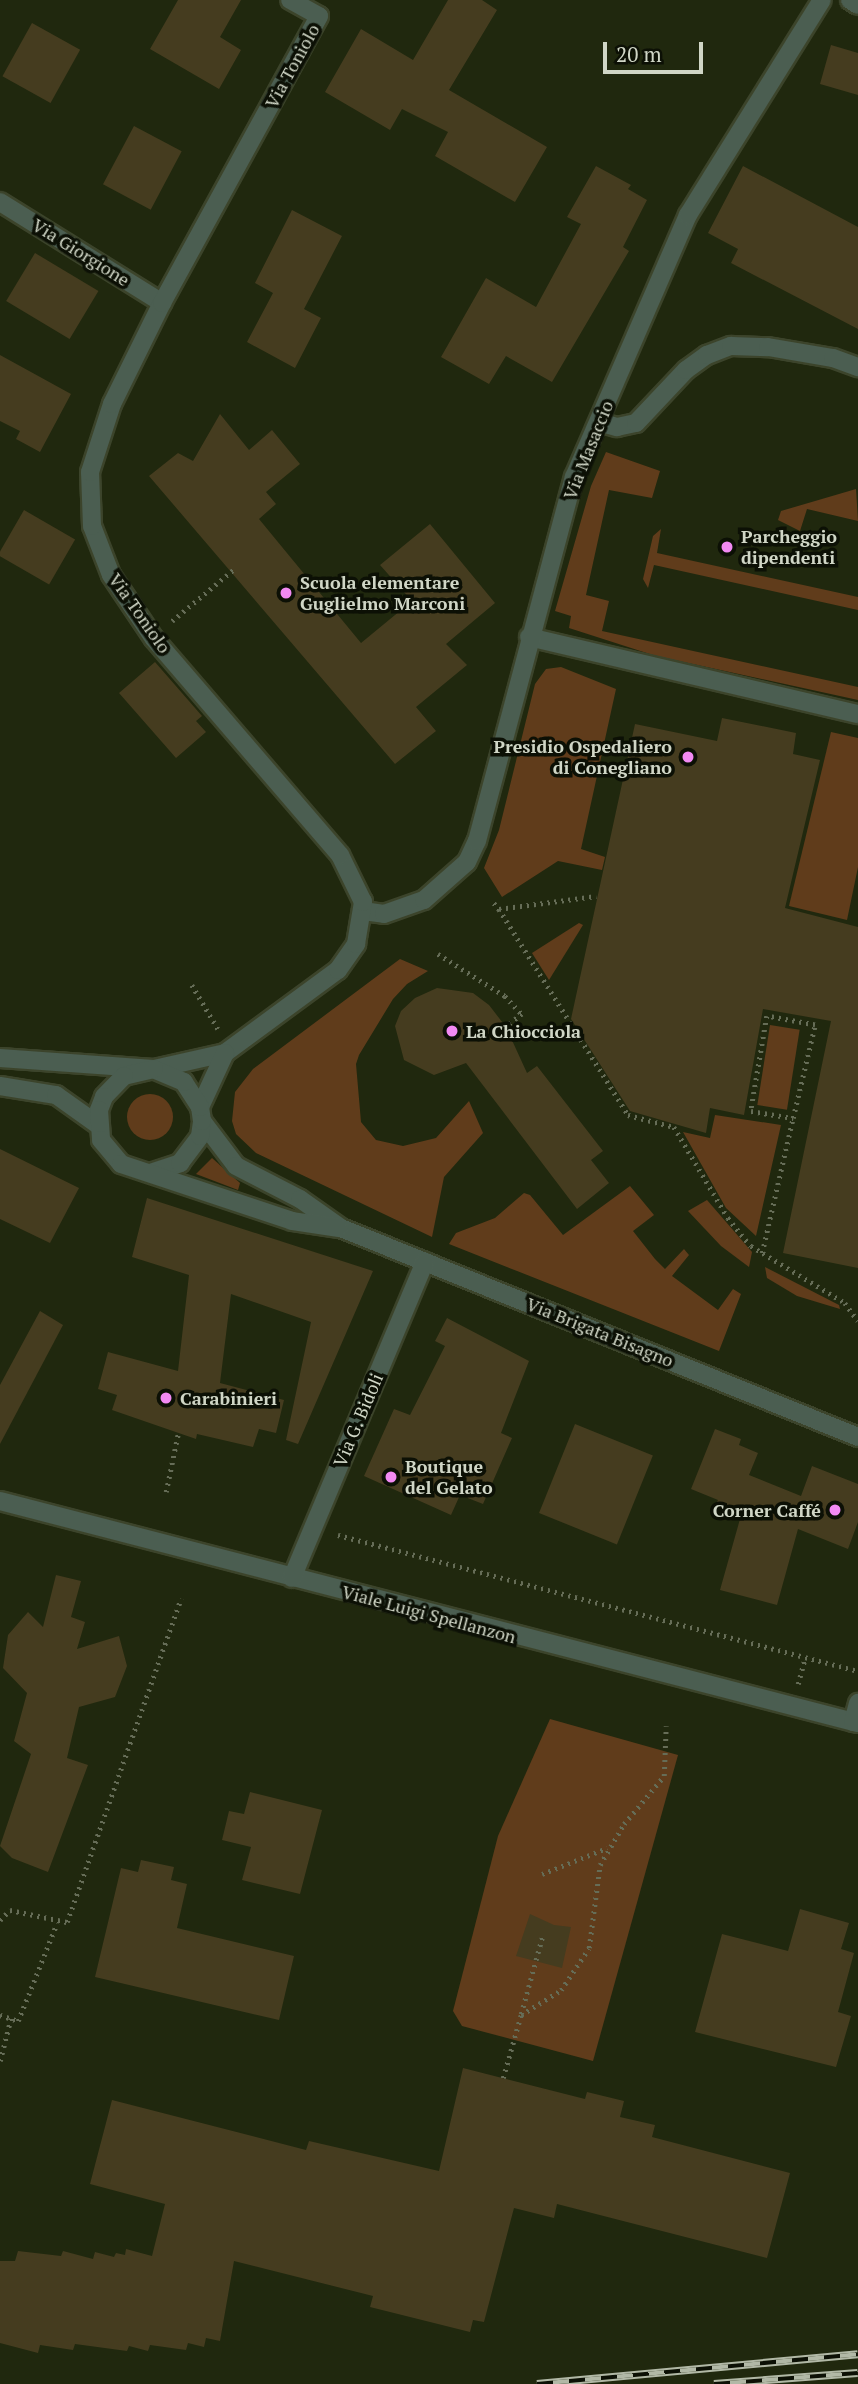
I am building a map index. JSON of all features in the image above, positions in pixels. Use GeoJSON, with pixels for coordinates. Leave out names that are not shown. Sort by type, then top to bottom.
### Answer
{"type":"FeatureCollection","features":[{"type":"Feature","properties":{"kind":"street","name":"Via Toniolo"},"geometry":{"type":"LineString","coordinates":[[290,0],[319,16],[162,303],[112,404],[90,472],[92,526],[111,575],[153,639],[340,855],[363,911]]}},
{"type":"Feature","properties":{"kind":"street","name":"Via Masaccio"},"geometry":{"type":"LineString","coordinates":[[363,911],[384,915],[424,900],[467,862],[477,841],[529,637],[574,477],[688,215],[822,0]]}},
{"type":"Feature","properties":{"kind":"street"},"geometry":{"type":"LineString","coordinates":[[850,0],[858,5]]}},
{"type":"Feature","properties":{"kind":"street","name":"Via Giorgione"},"geometry":{"type":"LineString","coordinates":[[0,202],[162,303]]}},
{"type":"Feature","properties":{"kind":"street"},"geometry":{"type":"LineString","coordinates":[[598,422],[617,427],[636,423],[686,370],[707,355],[732,346],[768,347],[833,358],[858,367]]}},
{"type":"Feature","properties":{"kind":"street"},"geometry":{"type":"LineString","coordinates":[[529,637],[858,714]]}},
{"type":"Feature","properties":{"kind":"street"},"geometry":{"type":"LineString","coordinates":[[341,1228],[292,1221],[121,1164],[102,1140],[98,1125],[102,1103],[113,1085],[138,1070],[225,1053],[338,970],[356,944],[363,911]]}},
{"type":"Feature","properties":{"kind":"street"},"geometry":{"type":"LineString","coordinates":[[150,1173],[180,1163],[200,1136],[201,1114],[225,1053]]}},
{"type":"Feature","properties":{"kind":"street"},"geometry":{"type":"LineString","coordinates":[[0,1058],[153,1069],[184,1082],[201,1114],[236,1166],[300,1199],[341,1228]]}},
{"type":"Feature","properties":{"kind":"street"},"geometry":{"type":"LineString","coordinates":[[0,1086],[56,1095],[98,1125]]}},
{"type":"Feature","properties":{"kind":"street","name":"Via Brigata Bisagno"},"geometry":{"type":"LineString","coordinates":[[341,1228],[858,1437]]}},
{"type":"Feature","properties":{"kind":"street","name":"Via G. Bidoli"},"geometry":{"type":"LineString","coordinates":[[292,1578],[425,1262]]}},
{"type":"Feature","properties":{"kind":"street","name":"Viale Luigi Spellanzon"},"geometry":{"type":"LineString","coordinates":[[0,1501],[856,1722]]}},
{"type":"Feature","properties":{"kind":"street"},"geometry":{"type":"LineString","coordinates":[[856,1722],[858,1703]]}},
{"type":"Feature","properties":{"kind":"path"},"geometry":{"type":"LineString","coordinates":[[153,639],[233,569]]}},
{"type":"Feature","properties":{"kind":"path"},"geometry":{"type":"LineString","coordinates":[[499,909],[596,896]]}},
{"type":"Feature","properties":{"kind":"path"},"geometry":{"type":"LineString","coordinates":[[494,903],[628,1115],[674,1128],[728,1218],[762,1253],[845,1303],[858,1321]]}},
{"type":"Feature","properties":{"kind":"path"},"geometry":{"type":"LineString","coordinates":[[438,954],[505,996],[522,1014],[506,1027]]}},
{"type":"Feature","properties":{"kind":"path"},"geometry":{"type":"LineString","coordinates":[[192,985],[219,1030]]}},
{"type":"Feature","properties":{"kind":"path"},"geometry":{"type":"LineString","coordinates":[[762,1253],[815,1025],[767,1016],[751,1111],[793,1118]]}},
{"type":"Feature","properties":{"kind":"path"},"geometry":{"type":"LineString","coordinates":[[166,1492],[178,1434]]}},
{"type":"Feature","properties":{"kind":"path"},"geometry":{"type":"LineString","coordinates":[[330,1533],[858,1671]]}},
{"type":"Feature","properties":{"kind":"path"},"geometry":{"type":"LineString","coordinates":[[0,1920],[10,1910],[57,1923],[67,1922],[181,1598]]}},
{"type":"Feature","properties":{"kind":"path"},"geometry":{"type":"LineString","coordinates":[[800,1677],[805,1658]]}},
{"type":"Feature","properties":{"kind":"path"},"geometry":{"type":"LineString","coordinates":[[521,2015],[561,1990],[584,1958],[596,1878],[608,1848],[664,1776],[666,1726]]}},
{"type":"Feature","properties":{"kind":"path"},"geometry":{"type":"LineString","coordinates":[[542,1874],[608,1848]]}},
{"type":"Feature","properties":{"kind":"path"},"geometry":{"type":"LineString","coordinates":[[0,2015],[18,2021],[57,1923]]}},
{"type":"Feature","properties":{"kind":"path"},"geometry":{"type":"LineString","coordinates":[[503,2078],[543,1934]]}},
{"type":"Feature","properties":{"kind":"path"},"geometry":{"type":"LineString","coordinates":[[0,2061],[11,2018]]}},
{"type":"Feature","properties":{"kind":"shaded area"},"geometry":{"type":"Polygon","coordinates":[[[606,452],[660,471],[652,498],[609,490],[586,595],[609,601],[602,631],[858,687],[858,700],[656,656],[569,628],[571,616],[555,611],[591,486],[606,452]]]}},
{"type":"Feature","properties":{"kind":"shaded area"},"geometry":{"type":"Polygon","coordinates":[[[856,489],[858,521],[807,509],[800,531],[778,520],[781,511],[856,489]]]}},
{"type":"Feature","properties":{"kind":"shaded area"},"geometry":{"type":"Polygon","coordinates":[[[661,529],[657,553],[858,597],[858,610],[654,565],[648,588],[643,579],[653,536],[661,529]]]}},
{"type":"Feature","properties":{"kind":"shaded area"},"geometry":{"type":"Polygon","coordinates":[[[561,667],[616,689],[581,849],[605,857],[602,870],[558,861],[502,897],[484,868],[499,830],[535,684],[546,669],[561,667]]]}},
{"type":"Feature","properties":{"kind":"shaded area"},"geometry":{"type":"Polygon","coordinates":[[[831,732],[858,738],[858,867],[847,920],[789,906],[831,732]]]}},
{"type":"Feature","properties":{"kind":"shaded area"},"geometry":{"type":"Polygon","coordinates":[[[579,923],[583,925],[549,980],[532,953],[579,923]]]}},
{"type":"Feature","properties":{"kind":"shaded area"},"geometry":{"type":"Polygon","coordinates":[[[400,959],[428,971],[407,984],[393,999],[359,1055],[356,1064],[361,1122],[376,1140],[403,1146],[436,1138],[469,1101],[483,1133],[444,1177],[432,1237],[256,1153],[236,1134],[232,1121],[235,1092],[253,1069],[400,959]]]}},
{"type":"Feature","properties":{"kind":"shaded area"},"geometry":{"type":"Polygon","coordinates":[[[770,1025],[800,1030],[787,1110],[757,1105],[770,1025]]]}},
{"type":"Feature","properties":{"kind":"shaded area"},"geometry":{"type":"Polygon","coordinates":[[[150,1094],[166,1101],[173,1117],[166,1133],[150,1140],[134,1133],[127,1117],[134,1101],[150,1094]]]}},
{"type":"Feature","properties":{"kind":"shaded area"},"geometry":{"type":"Polygon","coordinates":[[[715,1115],[781,1125],[756,1236],[726,1208],[683,1132],[710,1138],[715,1115]]]}},
{"type":"Feature","properties":{"kind":"shaded area"},"geometry":{"type":"Polygon","coordinates":[[[212,1158],[240,1183],[238,1190],[196,1174],[212,1158]]]}},
{"type":"Feature","properties":{"kind":"shaded area"},"geometry":{"type":"Polygon","coordinates":[[[630,1186],[654,1215],[633,1231],[655,1259],[665,1269],[684,1249],[689,1255],[672,1276],[718,1310],[733,1289],[741,1294],[719,1351],[449,1244],[456,1233],[495,1218],[524,1193],[530,1195],[563,1235],[630,1186]]]}},
{"type":"Feature","properties":{"kind":"shaded area"},"geometry":{"type":"Polygon","coordinates":[[[707,1200],[752,1252],[749,1267],[721,1246],[688,1211],[707,1200]]]}},
{"type":"Feature","properties":{"kind":"shaded area"},"geometry":{"type":"Polygon","coordinates":[[[765,1267],[839,1305],[840,1309],[797,1296],[767,1278],[765,1267]]]}},
{"type":"Feature","properties":{"kind":"shaded area"},"geometry":{"type":"Polygon","coordinates":[[[550,1719],[678,1755],[593,2061],[462,2026],[453,2011],[498,1836],[550,1719]]]}},
{"type":"Feature","properties":{"kind":"building"},"geometry":{"type":"Polygon","coordinates":[[[178,0],[241,0],[220,37],[241,50],[219,89],[150,49],[178,0]]]}},
{"type":"Feature","properties":{"kind":"building"},"geometry":{"type":"Polygon","coordinates":[[[448,0],[482,0],[497,10],[449,90],[547,147],[515,202],[435,156],[448,132],[402,109],[390,130],[325,92],[361,29],[413,60],[448,0]]]}},
{"type":"Feature","properties":{"kind":"building"},"geometry":{"type":"Polygon","coordinates":[[[32,23],[80,50],[51,103],[2,76],[32,23]]]}},
{"type":"Feature","properties":{"kind":"building"},"geometry":{"type":"Polygon","coordinates":[[[831,45],[858,53],[858,95],[820,84],[831,45]]]}},
{"type":"Feature","properties":{"kind":"building"},"geometry":{"type":"Polygon","coordinates":[[[134,126],[182,151],[151,210],[103,184],[134,126]]]}},
{"type":"Feature","properties":{"kind":"building"},"geometry":{"type":"Polygon","coordinates":[[[596,166],[631,185],[628,189],[647,200],[623,247],[629,251],[552,382],[506,356],[489,384],[441,357],[486,278],[536,307],[581,224],[567,217],[596,166]]]}},
{"type":"Feature","properties":{"kind":"building"},"geometry":{"type":"Polygon","coordinates":[[[743,166],[858,227],[858,329],[731,263],[738,249],[708,233],[743,166]]]}},
{"type":"Feature","properties":{"kind":"building"},"geometry":{"type":"Polygon","coordinates":[[[292,210],[342,236],[304,309],[321,318],[295,368],[247,342],[273,293],[255,283],[292,210]]]}},
{"type":"Feature","properties":{"kind":"building"},"geometry":{"type":"Polygon","coordinates":[[[35,253],[98,291],[70,339],[6,301],[35,253]]]}},
{"type":"Feature","properties":{"kind":"building"},"geometry":{"type":"Polygon","coordinates":[[[0,355],[71,394],[40,452],[16,439],[20,431],[0,421],[0,355]]]}},
{"type":"Feature","properties":{"kind":"building","name":"Scuola elementare Guglielmo Marconi"},"geometry":{"type":"Polygon","coordinates":[[[220,414],[249,450],[272,430],[300,464],[266,492],[276,504],[259,519],[361,643],[412,601],[380,565],[430,524],[495,603],[446,644],[467,665],[416,707],[436,731],[395,764],[149,476],[178,453],[193,461],[220,414]]]}},
{"type":"Feature","properties":{"kind":"building"},"geometry":{"type":"Polygon","coordinates":[[[24,510],[75,540],[49,585],[0,556],[0,552],[24,510]]]}},
{"type":"Feature","properties":{"kind":"building"},"geometry":{"type":"Polygon","coordinates":[[[155,662],[202,716],[196,721],[206,732],[176,758],[119,693],[155,662]]]}},
{"type":"Feature","properties":{"kind":"building"},"geometry":{"type":"Polygon","coordinates":[[[722,718],[796,733],[793,754],[820,760],[785,908],[858,927],[858,1268],[783,1253],[831,1021],[763,1009],[744,1115],[710,1108],[706,1133],[630,1111],[571,1019],[635,724],[717,741],[722,718]]]}},
{"type":"Feature","properties":{"kind":"building"},"geometry":{"type":"Polygon","coordinates":[[[437,988],[473,993],[489,1005],[506,1027],[527,1073],[537,1066],[603,1151],[591,1160],[609,1183],[577,1209],[466,1063],[434,1075],[404,1060],[395,1026],[401,1011],[415,998],[437,988]]]}},
{"type":"Feature","properties":{"kind":"building"},"geometry":{"type":"Polygon","coordinates":[[[0,1149],[79,1188],[50,1243],[0,1219],[0,1149]]]}},
{"type":"Feature","properties":{"kind":"building"},"geometry":{"type":"Polygon","coordinates":[[[147,1198],[373,1271],[298,1444],[286,1440],[311,1322],[231,1294],[220,1383],[284,1400],[276,1433],[259,1429],[253,1447],[197,1434],[196,1439],[112,1410],[117,1395],[98,1389],[108,1352],[178,1371],[189,1275],[132,1257],[147,1198]]]}},
{"type":"Feature","properties":{"kind":"building"},"geometry":{"type":"Polygon","coordinates":[[[40,1311],[63,1325],[0,1444],[0,1385],[40,1311]]]}},
{"type":"Feature","properties":{"kind":"building"},"geometry":{"type":"Polygon","coordinates":[[[447,1318],[529,1361],[501,1433],[512,1438],[483,1504],[460,1495],[451,1515],[364,1476],[394,1409],[410,1415],[445,1346],[435,1341],[447,1318]]]}},
{"type":"Feature","properties":{"kind":"building"},"geometry":{"type":"Polygon","coordinates":[[[575,1424],[653,1455],[617,1544],[539,1513],[575,1424]]]}},
{"type":"Feature","properties":{"kind":"building"},"geometry":{"type":"Polygon","coordinates":[[[715,1429],[741,1439],[739,1445],[758,1453],[749,1475],[801,1496],[812,1466],[858,1484],[858,1522],[848,1549],[798,1529],[777,1605],[720,1590],[740,1519],[714,1508],[718,1500],[691,1489],[715,1429]]]}},
{"type":"Feature","properties":{"kind":"building"},"geometry":{"type":"Polygon","coordinates":[[[56,1575],[81,1581],[71,1617],[85,1622],[77,1649],[119,1636],[127,1666],[115,1697],[79,1707],[67,1758],[88,1765],[48,1872],[12,1858],[0,1846],[31,1754],[14,1741],[27,1693],[3,1668],[8,1635],[28,1612],[43,1627],[56,1575]]]}},
{"type":"Feature","properties":{"kind":"building"},"geometry":{"type":"Polygon","coordinates":[[[250,1792],[322,1810],[300,1894],[242,1880],[251,1847],[222,1840],[229,1811],[244,1814],[250,1792]]]}},
{"type":"Feature","properties":{"kind":"building"},"geometry":{"type":"Polygon","coordinates":[[[141,1860],[174,1867],[171,1880],[187,1884],[177,1928],[294,1956],[279,2020],[95,1977],[121,1868],[138,1872],[141,1860]]]}},
{"type":"Feature","properties":{"kind":"building"},"geometry":{"type":"Polygon","coordinates":[[[800,1909],[849,1923],[841,1949],[854,1953],[838,2012],[851,2016],[836,2067],[695,2032],[722,1934],[788,1951],[800,1909]]]}},
{"type":"Feature","properties":{"kind":"building"},"geometry":{"type":"Polygon","coordinates":[[[530,1914],[554,1925],[571,1927],[562,1968],[516,1956],[530,1914]]]}},
{"type":"Feature","properties":{"kind":"building"},"geometry":{"type":"Polygon","coordinates":[[[463,2068],[585,2099],[587,2092],[624,2101],[620,2117],[655,2125],[652,2137],[790,2173],[767,2258],[557,2204],[554,2218],[514,2208],[484,2322],[473,2320],[470,2332],[370,2307],[373,2296],[234,2261],[220,2341],[206,2338],[204,2347],[188,2343],[186,2350],[150,2345],[148,2351],[129,2346],[127,2351],[75,2344],[73,2350],[40,2345],[38,2353],[0,2343],[0,2261],[15,2261],[18,2251],[61,2256],[63,2251],[93,2259],[95,2252],[114,2257],[116,2253],[125,2255],[126,2249],[152,2256],[165,2204],[90,2184],[112,2100],[306,2150],[309,2141],[439,2171],[463,2068]]]}},
{"type":"Feature","properties":{"kind":"railway"},"geometry":{"type":"LineString","coordinates":[[537,2384],[858,2354]]}},
{"type":"Feature","properties":{"kind":"railway"},"geometry":{"type":"LineString","coordinates":[[714,2384],[858,2373]]}},
{"type":"Feature","properties":{"kind":"place","name":"Parcheggio dipendenti"},"geometry":{"type":"Point","coordinates":[727,547]}},
{"type":"Feature","properties":{"kind":"place","name":"Scuola elementare Guglielmo Marconi"},"geometry":{"type":"Point","coordinates":[286,593]}},
{"type":"Feature","properties":{"kind":"place","name":"Presidio Ospedaliero di Conegliano"},"geometry":{"type":"Point","coordinates":[688,757]}},
{"type":"Feature","properties":{"kind":"place","name":"La Chiocciola"},"geometry":{"type":"Point","coordinates":[452,1031]}},
{"type":"Feature","properties":{"kind":"place","name":"Carabinieri"},"geometry":{"type":"Point","coordinates":[166,1398]}},
{"type":"Feature","properties":{"kind":"place","name":"Boutique del Gelato"},"geometry":{"type":"Point","coordinates":[391,1477]}},
{"type":"Feature","properties":{"kind":"place","name":"Corner Caffé"},"geometry":{"type":"Point","coordinates":[835,1510]}}]}
